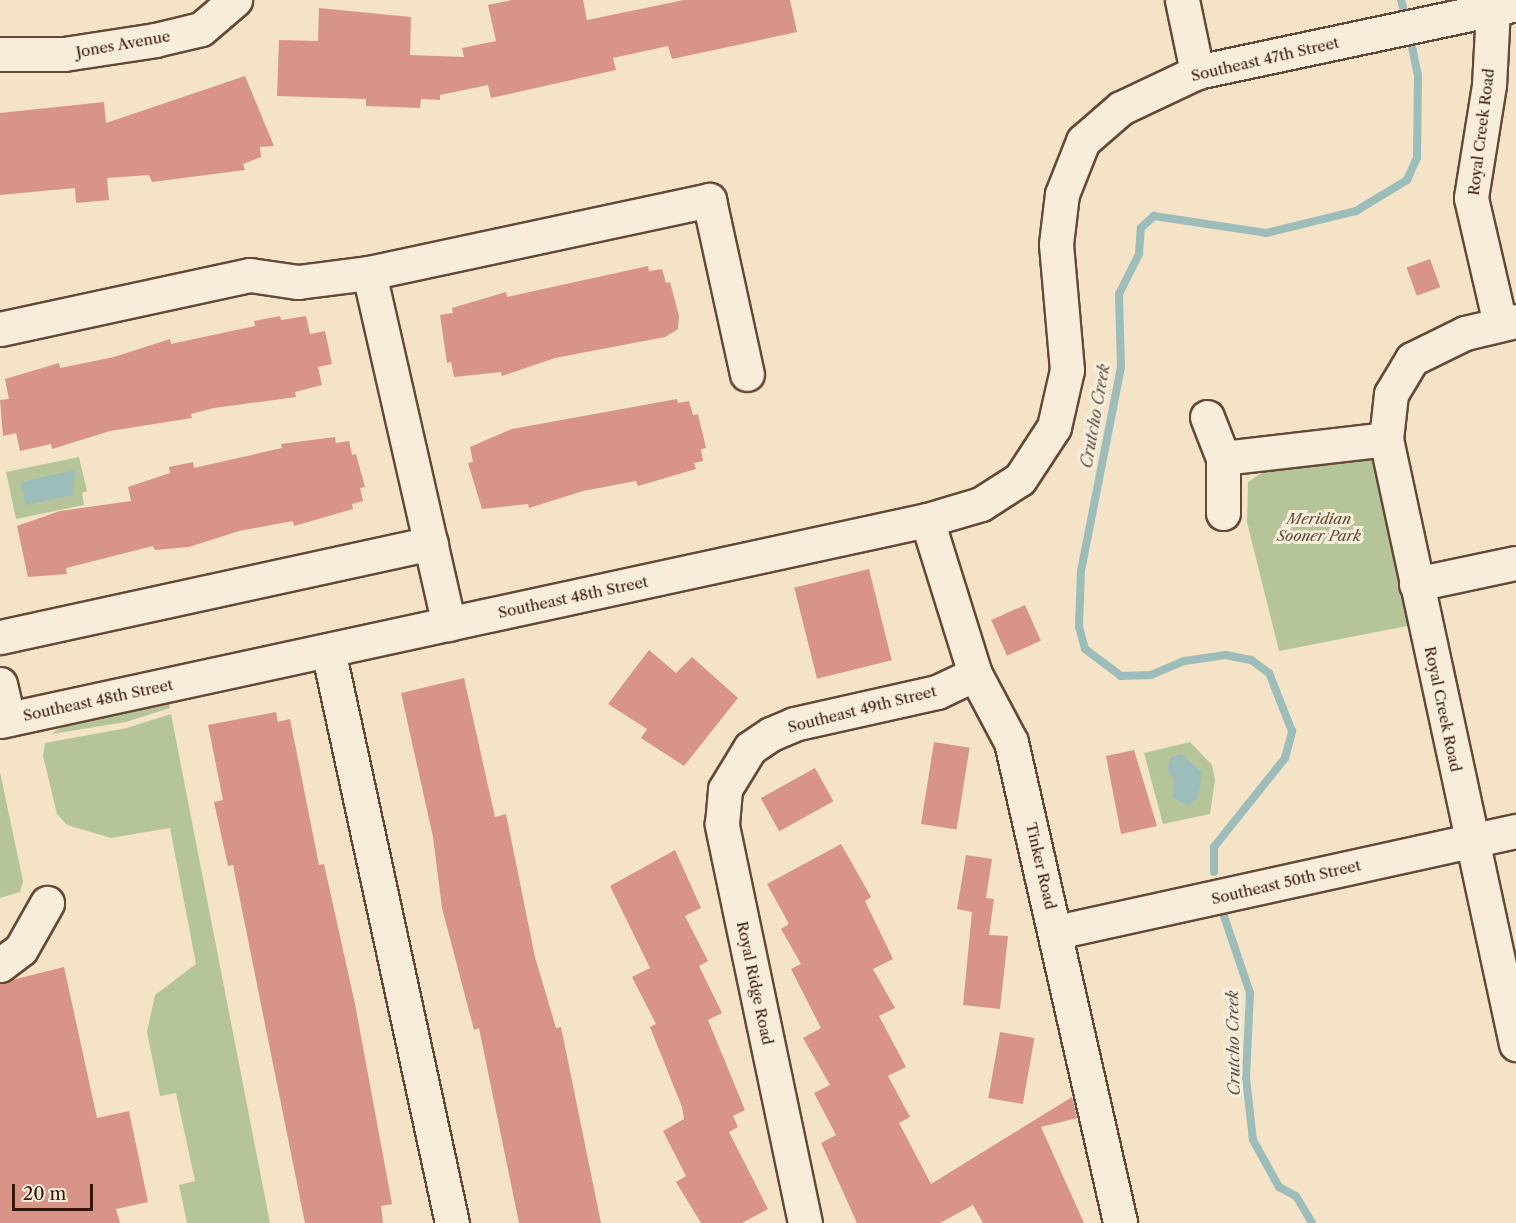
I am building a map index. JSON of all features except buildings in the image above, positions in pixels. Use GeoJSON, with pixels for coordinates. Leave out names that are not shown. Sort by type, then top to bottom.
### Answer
{"type":"FeatureCollection","features":[{"type":"Feature","properties":{"kind":"street","name":"Jones Avenue"},"geometry":{"type":"LineString","coordinates":[[0,54],[64,54],[155,40],[201,29],[235,0]]}},
{"type":"Feature","properties":{"kind":"street"},"geometry":{"type":"LineString","coordinates":[[1182,0],[1197,72]]}},
{"type":"Feature","properties":{"kind":"street","name":"Southeast 47th Street"},"geometry":{"type":"LineString","coordinates":[[1067,370],[1056,244],[1062,194],[1083,141],[1121,108],[1197,72],[1505,7]]}},
{"type":"Feature","properties":{"kind":"street","name":"Royal Creek Road"},"geometry":{"type":"LineString","coordinates":[[1505,7],[1489,85],[1471,198],[1508,323],[1430,347],[1400,375],[1391,394],[1386,439],[1516,1044]]}},
{"type":"Feature","properties":{"kind":"street"},"geometry":{"type":"LineString","coordinates":[[0,329],[250,275],[298,282],[369,273],[709,200],[747,374]]}},
{"type":"Feature","properties":{"kind":"street"},"geometry":{"type":"LineString","coordinates":[[369,273],[449,624]]}},
{"type":"Feature","properties":{"kind":"street","name":"Southeast 48th Street"},"geometry":{"type":"LineString","coordinates":[[4,720],[927,520],[981,504],[1020,479],[1054,427],[1067,370]]}},
{"type":"Feature","properties":{"kind":"street"},"geometry":{"type":"LineString","coordinates":[[1207,417],[1223,458],[1223,513]]}},
{"type":"Feature","properties":{"kind":"street"},"geometry":{"type":"LineString","coordinates":[[1223,458],[1386,439]]}},
{"type":"Feature","properties":{"kind":"street","name":"Tinker Road"},"geometry":{"type":"LineString","coordinates":[[927,520],[975,674],[1011,742],[1056,932],[1120,1223]]}},
{"type":"Feature","properties":{"kind":"street"},"geometry":{"type":"LineString","coordinates":[[0,637],[431,543]]}},
{"type":"Feature","properties":{"kind":"street"},"geometry":{"type":"LineString","coordinates":[[1416,584],[1516,562]]}},
{"type":"Feature","properties":{"kind":"street"},"geometry":{"type":"LineString","coordinates":[[328,650],[452,1223]]}},
{"type":"Feature","properties":{"kind":"street","name":"Southeast 49th Street"},"geometry":{"type":"LineString","coordinates":[[750,748],[794,724],[937,692],[975,674]]}},
{"type":"Feature","properties":{"kind":"street"},"geometry":{"type":"LineString","coordinates":[[0,684],[4,720]]}},
{"type":"Feature","properties":{"kind":"street","name":"Royal Ridge Road"},"geometry":{"type":"LineString","coordinates":[[750,748],[725,789],[722,824],[806,1223]]}},
{"type":"Feature","properties":{"kind":"street","name":"Southeast 50th Street"},"geometry":{"type":"LineString","coordinates":[[1056,932],[1516,831]]}},
{"type":"Feature","properties":{"kind":"street"},"geometry":{"type":"LineString","coordinates":[[0,965],[21,949],[47,903]]}},
{"type":"Feature","properties":{"kind":"green space","name":"Meridian Sooner Park"},"geometry":{"type":"Polygon","coordinates":[[[1364,454],[1375,458],[1412,625],[1279,651],[1247,522],[1248,482],[1272,466],[1364,454]]]}},
{"type":"Feature","properties":{"kind":"green space"},"geometry":{"type":"Polygon","coordinates":[[[79,457],[87,491],[82,493],[84,505],[16,519],[6,472],[79,457]]]}},
{"type":"Feature","properties":{"kind":"green space"},"geometry":{"type":"Polygon","coordinates":[[[169,702],[170,708],[126,722],[51,734],[66,724],[169,702]]]}},
{"type":"Feature","properties":{"kind":"green space"},"geometry":{"type":"Polygon","coordinates":[[[171,714],[270,1223],[187,1223],[179,1185],[195,1181],[176,1093],[160,1096],[147,1032],[155,995],[196,964],[170,828],[111,838],[67,825],[57,814],[43,756],[45,743],[127,728],[171,714]]]}},
{"type":"Feature","properties":{"kind":"green space"},"geometry":{"type":"Polygon","coordinates":[[[1190,742],[1212,765],[1215,780],[1210,814],[1163,824],[1144,753],[1190,742]]]}},
{"type":"Feature","properties":{"kind":"green space"},"geometry":{"type":"Polygon","coordinates":[[[0,772],[23,881],[20,892],[0,898],[0,772]]]}},
{"type":"Feature","properties":{"kind":"water"},"geometry":{"type":"Polygon","coordinates":[[[75,470],[73,495],[25,505],[21,482],[75,470]]]}},
{"type":"Feature","properties":{"kind":"water"},"geometry":{"type":"Polygon","coordinates":[[[1181,754],[1202,772],[1198,798],[1188,806],[1172,797],[1174,781],[1167,768],[1171,757],[1181,754]]]}},
{"type":"Feature","properties":{"kind":"waterway","name":"Crutcho Creek"},"geometry":{"type":"LineString","coordinates":[[1401,0],[1406,19]]}},
{"type":"Feature","properties":{"kind":"waterway","name":"Crutcho Creek"},"geometry":{"type":"LineString","coordinates":[[1214,872],[1214,847],[1285,758],[1292,731],[1269,673],[1251,660],[1226,655],[1184,661],[1151,675],[1121,676],[1085,649],[1079,627],[1081,571],[1121,367],[1119,294],[1139,254],[1141,228],[1154,216],[1266,233],[1356,211],[1407,180],[1417,158],[1418,76],[1409,32]]}},
{"type":"Feature","properties":{"kind":"waterway","name":"Crutcho Creek"},"geometry":{"type":"LineString","coordinates":[[1224,916],[1250,993],[1246,1078],[1253,1140],[1279,1187],[1296,1196],[1312,1223]]}}]}
